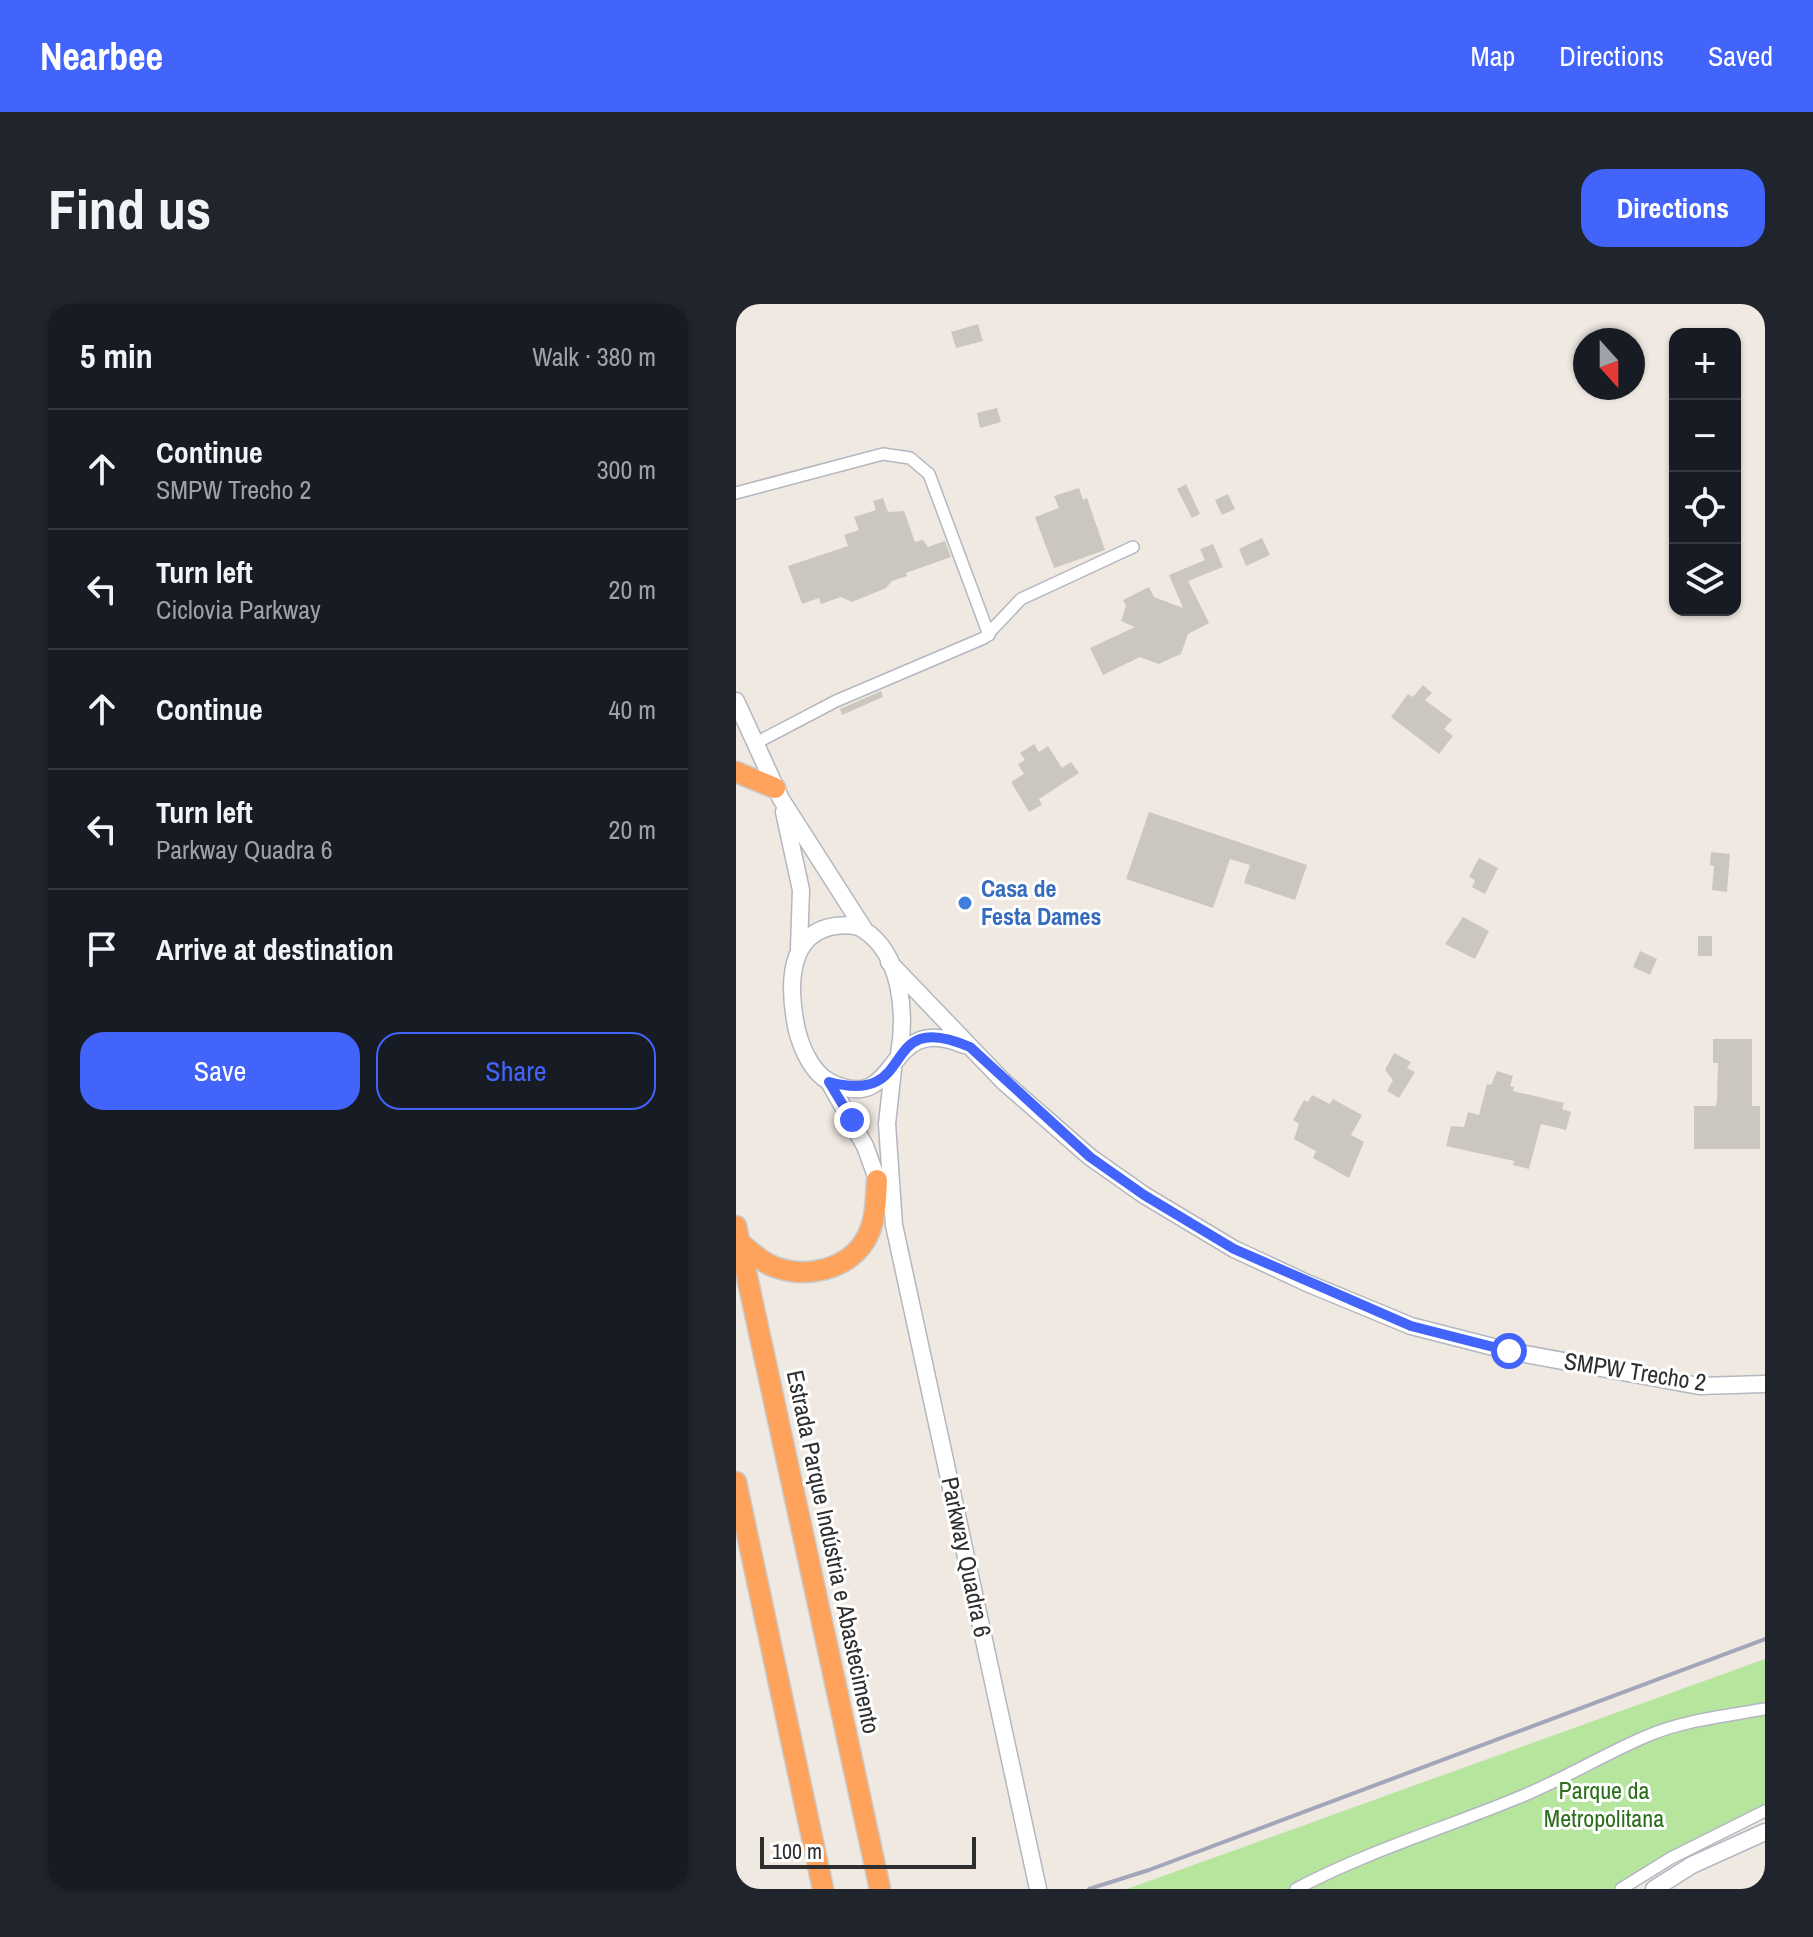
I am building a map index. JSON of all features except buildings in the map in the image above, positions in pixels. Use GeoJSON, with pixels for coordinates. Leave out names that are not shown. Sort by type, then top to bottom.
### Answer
{"type":"FeatureCollection","features":[{"type":"Feature","properties":{"kind":"highway"},"geometry":{"type":"LineString","coordinates":[[736,772],[778,793]]}},
{"type":"Feature","properties":{"kind":"highway"},"geometry":{"type":"LineString","coordinates":[[738,1234],[766,1264],[801,1273],[827,1269],[848,1259],[867,1238],[875,1215],[877,1180]]}},
{"type":"Feature","properties":{"kind":"highway","name":"Estrada Parque Indústria e Abastecimento"},"geometry":{"type":"LineString","coordinates":[[738,1234],[880,1889]]}},
{"type":"Feature","properties":{"kind":"highway"},"geometry":{"type":"LineString","coordinates":[[736,1482],[823,1889]]}},
{"type":"Feature","properties":{"kind":"street"},"geometry":{"type":"LineString","coordinates":[[736,493],[883,454],[910,458],[929,474],[989,635]]}},
{"type":"Feature","properties":{"kind":"street"},"geometry":{"type":"LineString","coordinates":[[754,744],[836,701],[989,635],[1004,613],[1021,599],[1133,547]]}},
{"type":"Feature","properties":{"kind":"street"},"geometry":{"type":"LineString","coordinates":[[736,701],[778,793],[864,929],[889,962],[898,985],[903,1018],[896,1061]]}},
{"type":"Feature","properties":{"kind":"street"},"geometry":{"type":"LineString","coordinates":[[778,793],[801,890],[799,948],[791,985],[796,1028],[805,1053],[829,1082],[851,1088],[869,1087],[883,1081],[911,1043],[934,1036],[970,1047]]}},
{"type":"Feature","properties":{"kind":"street"},"geometry":{"type":"LineString","coordinates":[[799,948],[829,927],[849,925],[864,929]]}},
{"type":"Feature","properties":{"kind":"street","name":"SMPW Trecho 2"},"geometry":{"type":"LineString","coordinates":[[889,962],[1028,1103],[1111,1172],[1234,1249],[1411,1326],[1509,1351],[1699,1386],[1765,1384]]}},
{"type":"Feature","properties":{"kind":"street","name":"Parkway Quadra 6"},"geometry":{"type":"LineString","coordinates":[[896,1061],[887,1124],[894,1225],[1037,1882]]}},
{"type":"Feature","properties":{"kind":"street","name":"Parkway Quadra 6"},"geometry":{"type":"LineString","coordinates":[[829,1082],[865,1146],[894,1225]]}},
{"type":"Feature","properties":{"kind":"street"},"geometry":{"type":"LineString","coordinates":[[1296,1889],[1347,1862],[1422,1837],[1551,1785],[1648,1736],[1679,1725],[1765,1709]]}},
{"type":"Feature","properties":{"kind":"street"},"geometry":{"type":"LineString","coordinates":[[1621,1889],[1671,1858],[1765,1811]]}},
{"type":"Feature","properties":{"kind":"street"},"geometry":{"type":"LineString","coordinates":[[1654,1889],[1692,1865],[1765,1832]]}},
{"type":"Feature","properties":{"kind":"green space","name":"Parque da Metropolitana"},"geometry":{"type":"Polygon","coordinates":[[[1765,1659],[1765,1819],[1710,1839],[1623,1889],[1127,1889],[1765,1659]]]}},
{"type":"Feature","properties":{"kind":"railway"},"geometry":{"type":"LineString","coordinates":[[1089,1889],[1149,1870],[1765,1639]]}},
{"type":"Feature","properties":{"kind":"place","name":"Casa de Festa Dames"},"geometry":{"type":"Point","coordinates":[965,903]}},
{"type":"Feature","properties":{"kind":"route"},"geometry":{"type":"LineString","coordinates":[[852,1120],[829,1082],[851,1088],[869,1087],[883,1081],[893,1069],[899,1054],[911,1043],[921,1038],[947,1037],[970,1047],[1004,1082],[1090,1157],[1144,1195],[1234,1249],[1411,1326],[1509,1351]]}}]}
